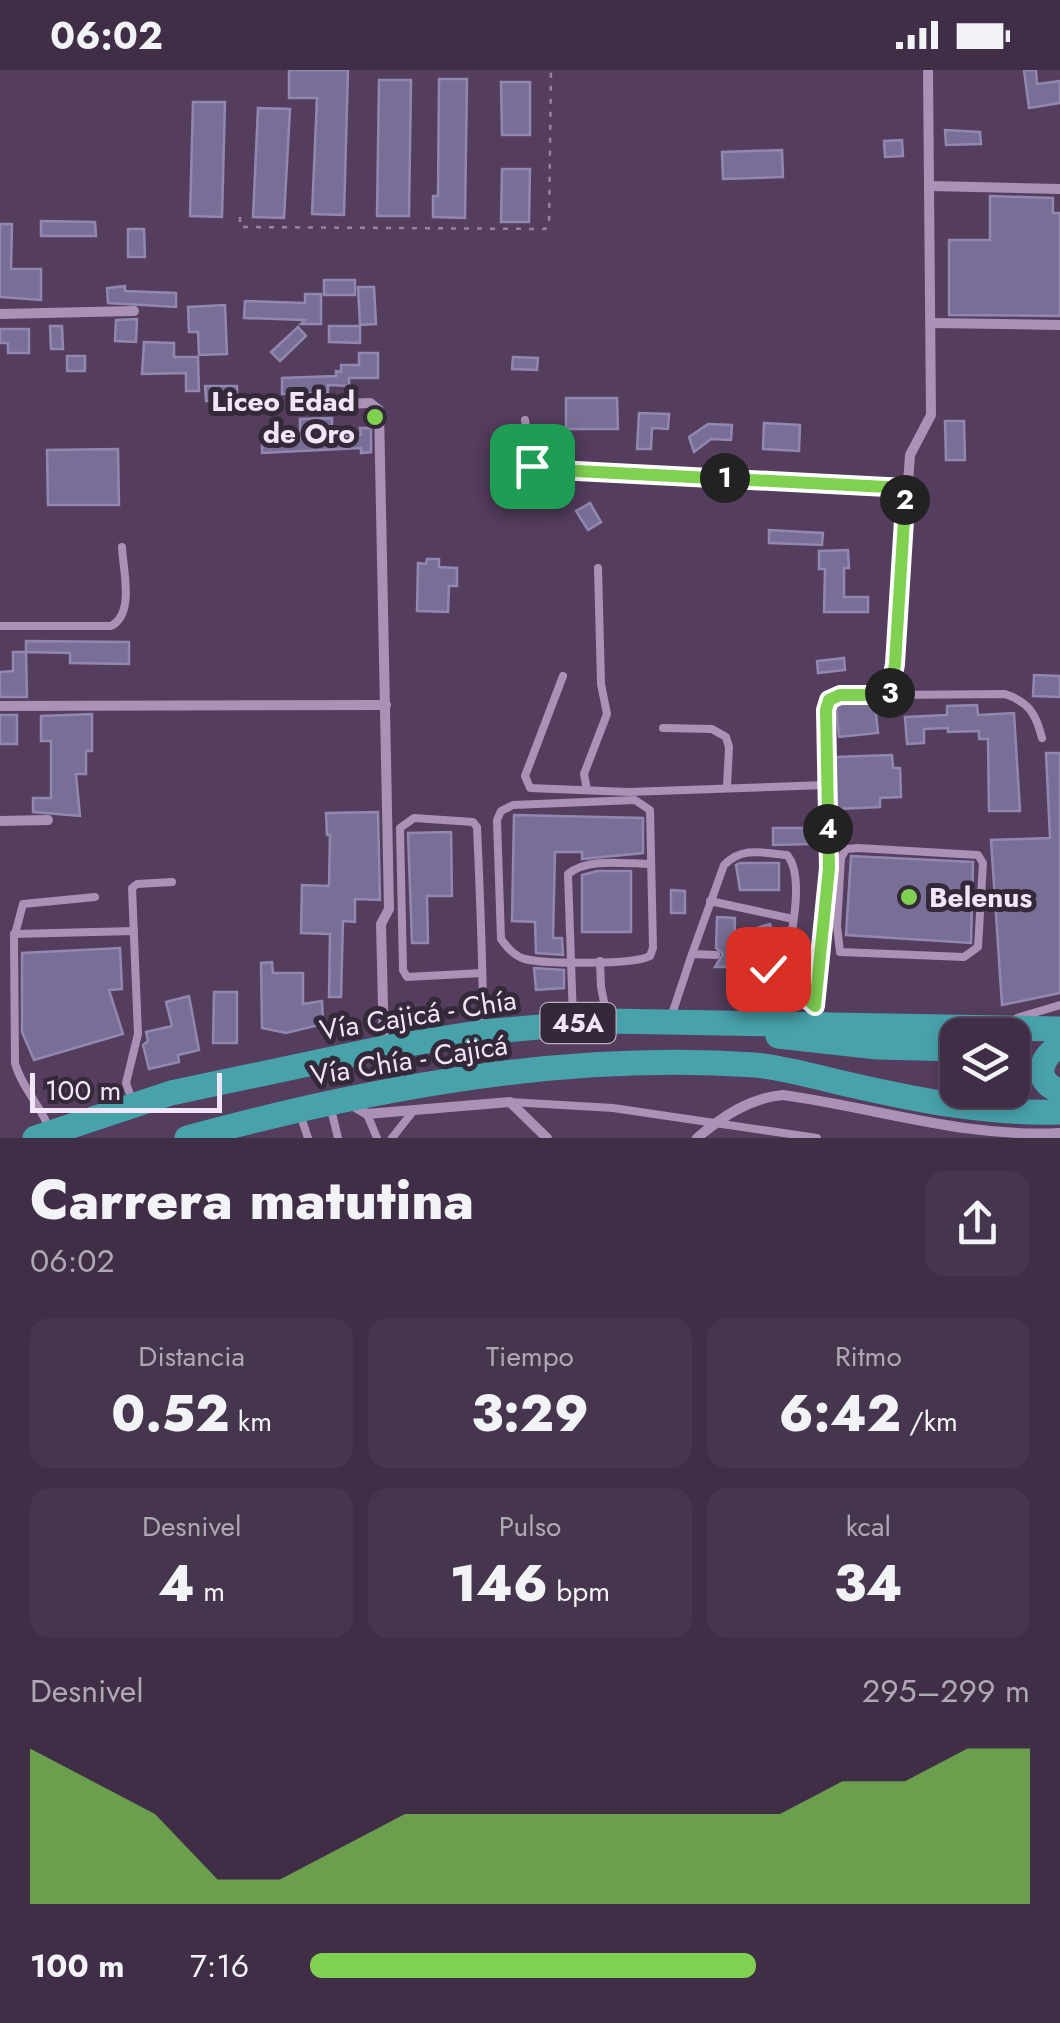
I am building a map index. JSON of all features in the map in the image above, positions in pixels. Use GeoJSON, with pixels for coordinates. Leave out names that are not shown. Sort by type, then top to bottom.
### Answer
{"type":"FeatureCollection","features":[{"type":"Feature","properties":{"kind":"highway","name":"Vía Cajicá - Chía"},"geometry":{"type":"LineString","coordinates":[[43,1135],[134,1104],[248,1075],[483,1032],[608,1021],[748,1022],[815,1015],[940,1024]]}},
{"type":"Feature","properties":{"kind":"highway"},"geometry":{"type":"LineString","coordinates":[[748,1022],[784,1038],[940,1049]]}},
{"type":"Feature","properties":{"kind":"highway","name":"Vía Cajicá - Chía"},"geometry":{"type":"LineString","coordinates":[[1030,1029],[1060,1029]]}},
{"type":"Feature","properties":{"kind":"highway"},"geometry":{"type":"LineString","coordinates":[[1060,1046],[1047,1053],[1041,1063],[1042,1076],[1050,1088],[1060,1091]]}},
{"type":"Feature","properties":{"kind":"highway","name":"Vía Chía - Cajicá"},"geometry":{"type":"LineString","coordinates":[[189,1138],[337,1100],[444,1082],[534,1070],[648,1064],[759,1066],[978,1110],[1060,1112]]}},
{"type":"Feature","properties":{"kind":"highway"},"geometry":{"type":"LineString","coordinates":[[844,1084],[876,1074],[940,1089]]}},
{"type":"Feature","properties":{"kind":"street"},"geometry":{"type":"LineString","coordinates":[[815,1015],[829,868],[826,710],[829,700],[840,695],[889,695],[895,664],[910,455],[931,415],[928,70]]}},
{"type":"Feature","properties":{"kind":"street"},"geometry":{"type":"LineString","coordinates":[[930,186],[1060,189]]}},
{"type":"Feature","properties":{"kind":"street"},"geometry":{"type":"LineString","coordinates":[[0,314],[134,311]]}},
{"type":"Feature","properties":{"kind":"street"},"geometry":{"type":"LineString","coordinates":[[931,323],[1060,325]]}},
{"type":"Feature","properties":{"kind":"street"},"geometry":{"type":"LineString","coordinates":[[299,406],[370,403],[380,410],[389,909],[381,924],[384,1048]]}},
{"type":"Feature","properties":{"kind":"street"},"geometry":{"type":"LineString","coordinates":[[0,706],[386,705]]}},
{"type":"Feature","properties":{"kind":"street"},"geometry":{"type":"LineString","coordinates":[[0,822],[48,820]]}},
{"type":"Feature","properties":{"kind":"street"},"geometry":{"type":"LineString","coordinates":[[697,1138],[742,1106],[783,1095],[974,1133],[1060,1133]]}},
{"type":"Feature","properties":{"kind":"street"},"geometry":{"type":"LineString","coordinates":[[337,1100],[367,1114],[510,1102],[547,1138]]}},
{"type":"Feature","properties":{"kind":"lane"},"geometry":{"type":"LineString","coordinates":[[525,420],[532,466],[538,469],[906,488]]}},
{"type":"Feature","properties":{"kind":"lane"},"geometry":{"type":"LineString","coordinates":[[0,626],[111,626],[120,621],[125,611],[122,546]]}},
{"type":"Feature","properties":{"kind":"lane"},"geometry":{"type":"LineString","coordinates":[[587,790],[584,774],[607,714],[601,684],[598,568]]}},
{"type":"Feature","properties":{"kind":"lane"},"geometry":{"type":"LineString","coordinates":[[563,676],[525,780],[527,786],[587,790],[827,786]]}},
{"type":"Feature","properties":{"kind":"lane"},"geometry":{"type":"LineString","coordinates":[[889,695],[1004,694],[1019,698],[1031,708],[1042,738]]}},
{"type":"Feature","properties":{"kind":"lane"},"geometry":{"type":"LineString","coordinates":[[662,728],[712,729],[726,737],[727,786]]}},
{"type":"Feature","properties":{"kind":"lane"},"geometry":{"type":"LineString","coordinates":[[635,800],[650,810],[650,956],[639,962],[571,961],[524,958],[501,939],[497,820],[501,811],[513,806],[635,800]]}},
{"type":"Feature","properties":{"kind":"lane"},"geometry":{"type":"LineString","coordinates":[[482,974],[408,977],[403,970],[400,828],[414,818],[473,822],[477,826],[482,974],[483,1032]]}},
{"type":"Feature","properties":{"kind":"lane"},"geometry":{"type":"LineString","coordinates":[[846,850],[972,853],[983,862],[981,942],[964,957],[840,952],[838,920],[842,858],[846,850]]}},
{"type":"Feature","properties":{"kind":"lane"},"geometry":{"type":"LineString","coordinates":[[670,1021],[724,865],[744,851],[787,855],[794,863],[797,882],[784,978]]}},
{"type":"Feature","properties":{"kind":"lane"},"geometry":{"type":"LineString","coordinates":[[573,1024],[568,874],[588,864],[651,864]]}},
{"type":"Feature","properties":{"kind":"lane"},"geometry":{"type":"LineString","coordinates":[[134,1104],[126,1083],[138,1034],[132,888],[136,884],[172,882]]}},
{"type":"Feature","properties":{"kind":"lane"},"geometry":{"type":"LineString","coordinates":[[43,1135],[41,1106],[18,1076],[15,1063],[14,934],[23,904],[95,896]]}},
{"type":"Feature","properties":{"kind":"lane"},"geometry":{"type":"LineString","coordinates":[[710,901],[792,920]]}},
{"type":"Feature","properties":{"kind":"lane"},"geometry":{"type":"LineString","coordinates":[[824,920],[838,920]]}},
{"type":"Feature","properties":{"kind":"lane"},"geometry":{"type":"LineString","coordinates":[[14,934],[134,931]]}},
{"type":"Feature","properties":{"kind":"lane"},"geometry":{"type":"LineString","coordinates":[[692,954],[716,955]]}},
{"type":"Feature","properties":{"kind":"lane"},"geometry":{"type":"LineString","coordinates":[[734,958],[784,978],[815,1015]]}},
{"type":"Feature","properties":{"kind":"lane"},"geometry":{"type":"LineString","coordinates":[[600,962],[608,1021]]}},
{"type":"Feature","properties":{"kind":"lane"},"geometry":{"type":"LineString","coordinates":[[1017,1018],[1060,1004]]}},
{"type":"Feature","properties":{"kind":"lane"},"geometry":{"type":"LineString","coordinates":[[337,1100],[338,1138]]}},
{"type":"Feature","properties":{"kind":"lane"},"geometry":{"type":"LineString","coordinates":[[510,1102],[613,1108],[816,1138]]}},
{"type":"Feature","properties":{"kind":"lane"},"geometry":{"type":"LineString","coordinates":[[299,1109],[308,1138]]}},
{"type":"Feature","properties":{"kind":"lane"},"geometry":{"type":"LineString","coordinates":[[392,1138],[414,1110]]}},
{"type":"Feature","properties":{"kind":"lane"},"geometry":{"type":"LineString","coordinates":[[367,1114],[377,1138]]}},
{"type":"Feature","properties":{"kind":"path"},"geometry":{"type":"LineString","coordinates":[[240,216],[240,227],[545,229],[549,226],[551,70]]}},
{"type":"Feature","properties":{"kind":"path"},"geometry":{"type":"LineString","coordinates":[[360,220],[362,228]]}},
{"type":"Feature","properties":{"kind":"building"},"geometry":{"type":"Polygon","coordinates":[[[289,70],[348,70],[344,215],[312,214],[317,98],[289,98],[289,70]]]}},
{"type":"Feature","properties":{"kind":"building"},"geometry":{"type":"Polygon","coordinates":[[[1024,70],[1036,70],[1037,84],[1060,81],[1060,103],[1029,108],[1024,70]]]}},
{"type":"Feature","properties":{"kind":"building"},"geometry":{"type":"Polygon","coordinates":[[[439,79],[467,79],[465,218],[433,217],[433,196],[438,196],[439,79]]]}},
{"type":"Feature","properties":{"kind":"building"},"geometry":{"type":"Polygon","coordinates":[[[379,80],[411,80],[409,216],[377,216],[379,80]]]}},
{"type":"Feature","properties":{"kind":"building"},"geometry":{"type":"Polygon","coordinates":[[[501,82],[530,82],[530,135],[502,135],[501,82]]]}},
{"type":"Feature","properties":{"kind":"building"},"geometry":{"type":"Polygon","coordinates":[[[193,102],[225,102],[222,217],[190,216],[193,102]]]}},
{"type":"Feature","properties":{"kind":"building"},"geometry":{"type":"Polygon","coordinates":[[[258,108],[290,109],[284,218],[253,217],[258,108]]]}},
{"type":"Feature","properties":{"kind":"building"},"geometry":{"type":"Polygon","coordinates":[[[945,130],[980,132],[981,144],[946,145],[945,130]]]}},
{"type":"Feature","properties":{"kind":"building"},"geometry":{"type":"Polygon","coordinates":[[[902,140],[903,156],[885,157],[884,141],[902,140]]]}},
{"type":"Feature","properties":{"kind":"building"},"geometry":{"type":"Polygon","coordinates":[[[782,150],[783,177],[723,179],[722,152],[782,150]]]}},
{"type":"Feature","properties":{"kind":"building"},"geometry":{"type":"Polygon","coordinates":[[[502,169],[530,169],[529,222],[501,222],[502,169]]]}},
{"type":"Feature","properties":{"kind":"building"},"geometry":{"type":"Polygon","coordinates":[[[990,196],[1053,198],[1053,213],[1060,213],[1060,316],[949,315],[949,240],[990,240],[990,196]]]}},
{"type":"Feature","properties":{"kind":"building"},"geometry":{"type":"Polygon","coordinates":[[[41,221],[95,222],[96,236],[41,236],[41,221]]]}},
{"type":"Feature","properties":{"kind":"building"},"geometry":{"type":"Polygon","coordinates":[[[0,224],[12,224],[11,269],[41,269],[41,300],[0,297],[0,224]]]}},
{"type":"Feature","properties":{"kind":"building"},"geometry":{"type":"Polygon","coordinates":[[[128,229],[144,229],[145,257],[128,257],[128,229]]]}},
{"type":"Feature","properties":{"kind":"building"},"geometry":{"type":"Polygon","coordinates":[[[324,280],[355,280],[355,295],[324,295],[324,280]]]}},
{"type":"Feature","properties":{"kind":"building"},"geometry":{"type":"Polygon","coordinates":[[[125,286],[125,291],[176,293],[176,307],[108,303],[107,288],[125,286]]]}},
{"type":"Feature","properties":{"kind":"building"},"geometry":{"type":"Polygon","coordinates":[[[358,287],[374,287],[376,324],[360,325],[358,287]]]}},
{"type":"Feature","properties":{"kind":"building"},"geometry":{"type":"Polygon","coordinates":[[[305,294],[321,294],[321,324],[244,318],[245,301],[305,303],[305,294]]]}},
{"type":"Feature","properties":{"kind":"building"},"geometry":{"type":"Polygon","coordinates":[[[225,305],[227,354],[199,355],[198,332],[189,332],[188,307],[225,305]]]}},
{"type":"Feature","properties":{"kind":"building"},"geometry":{"type":"Polygon","coordinates":[[[137,319],[136,342],[115,341],[116,320],[137,319]]]}},
{"type":"Feature","properties":{"kind":"building"},"geometry":{"type":"Polygon","coordinates":[[[50,326],[62,326],[63,349],[51,349],[50,326]]]}},
{"type":"Feature","properties":{"kind":"building"},"geometry":{"type":"Polygon","coordinates":[[[329,326],[360,326],[360,343],[329,342],[329,326]]]}},
{"type":"Feature","properties":{"kind":"building"},"geometry":{"type":"Polygon","coordinates":[[[298,327],[306,336],[280,361],[271,352],[298,327]]]}},
{"type":"Feature","properties":{"kind":"building"},"geometry":{"type":"Polygon","coordinates":[[[0,329],[29,329],[29,353],[8,353],[8,343],[0,343],[0,329]]]}},
{"type":"Feature","properties":{"kind":"building"},"geometry":{"type":"Polygon","coordinates":[[[144,342],[174,343],[174,357],[198,357],[199,391],[186,391],[186,373],[142,374],[144,342]]]}},
{"type":"Feature","properties":{"kind":"building"},"geometry":{"type":"Polygon","coordinates":[[[359,353],[378,353],[378,378],[349,378],[349,386],[328,385],[328,393],[282,394],[282,378],[336,376],[341,365],[359,365],[359,353]]]}},
{"type":"Feature","properties":{"kind":"building"},"geometry":{"type":"Polygon","coordinates":[[[67,356],[85,356],[85,371],[67,371],[67,356]]]}},
{"type":"Feature","properties":{"kind":"building"},"geometry":{"type":"Polygon","coordinates":[[[513,357],[538,358],[537,370],[512,369],[513,357]]]}},
{"type":"Feature","properties":{"kind":"building"},"geometry":{"type":"Polygon","coordinates":[[[205,386],[237,386],[237,401],[206,401],[205,386]]]}},
{"type":"Feature","properties":{"kind":"building"},"geometry":{"type":"Polygon","coordinates":[[[566,398],[617,398],[618,429],[566,429],[566,398]]]}},
{"type":"Feature","properties":{"kind":"building"},"geometry":{"type":"Polygon","coordinates":[[[639,413],[669,414],[668,429],[652,428],[651,449],[637,449],[639,413]]]}},
{"type":"Feature","properties":{"kind":"building"},"geometry":{"type":"Polygon","coordinates":[[[332,418],[332,436],[361,435],[360,428],[371,428],[371,452],[361,453],[361,448],[262,453],[262,439],[300,438],[300,419],[332,418]]]}},
{"type":"Feature","properties":{"kind":"building"},"geometry":{"type":"Polygon","coordinates":[[[945,421],[964,421],[965,460],[946,460],[945,421]]]}},
{"type":"Feature","properties":{"kind":"building"},"geometry":{"type":"Polygon","coordinates":[[[764,423],[800,425],[799,451],[763,449],[764,423]]]}},
{"type":"Feature","properties":{"kind":"building"},"geometry":{"type":"Polygon","coordinates":[[[708,424],[732,425],[731,440],[711,439],[694,452],[689,437],[708,424]]]}},
{"type":"Feature","properties":{"kind":"building"},"geometry":{"type":"Polygon","coordinates":[[[118,449],[119,505],[48,505],[47,450],[118,449]]]}},
{"type":"Feature","properties":{"kind":"building"},"geometry":{"type":"Polygon","coordinates":[[[590,503],[601,522],[588,530],[576,511],[590,503]]]}},
{"type":"Feature","properties":{"kind":"building"},"geometry":{"type":"Polygon","coordinates":[[[769,530],[823,533],[822,545],[769,543],[769,530]]]}},
{"type":"Feature","properties":{"kind":"building"},"geometry":{"type":"Polygon","coordinates":[[[848,550],[844,597],[868,597],[868,612],[824,612],[825,569],[819,569],[819,551],[848,550]]]}},
{"type":"Feature","properties":{"kind":"building"},"geometry":{"type":"Polygon","coordinates":[[[427,559],[439,559],[439,567],[457,568],[457,586],[449,586],[448,612],[417,611],[418,563],[426,564],[427,559]]]}},
{"type":"Feature","properties":{"kind":"building"},"geometry":{"type":"Polygon","coordinates":[[[26,641],[129,642],[129,664],[70,663],[70,653],[26,652],[26,641]]]}},
{"type":"Feature","properties":{"kind":"building"},"geometry":{"type":"Polygon","coordinates":[[[13,652],[26,652],[27,697],[0,697],[0,672],[13,671],[13,652]]]}},
{"type":"Feature","properties":{"kind":"building"},"geometry":{"type":"Polygon","coordinates":[[[844,658],[845,670],[818,673],[817,661],[844,658]]]}},
{"type":"Feature","properties":{"kind":"building"},"geometry":{"type":"Polygon","coordinates":[[[1034,675],[1060,676],[1060,697],[1033,696],[1034,675]]]}},
{"type":"Feature","properties":{"kind":"building"},"geometry":{"type":"Polygon","coordinates":[[[875,704],[878,733],[839,737],[836,706],[875,704]]]}},
{"type":"Feature","properties":{"kind":"building"},"geometry":{"type":"Polygon","coordinates":[[[977,705],[978,715],[1014,713],[1020,811],[989,811],[988,739],[979,739],[979,731],[924,729],[924,743],[907,744],[905,717],[947,715],[947,706],[977,705]]]}},
{"type":"Feature","properties":{"kind":"building"},"geometry":{"type":"Polygon","coordinates":[[[92,714],[92,751],[86,751],[86,774],[76,774],[80,816],[33,812],[33,798],[51,798],[51,741],[41,741],[41,716],[92,714]]]}},
{"type":"Feature","properties":{"kind":"building"},"geometry":{"type":"Polygon","coordinates":[[[0,715],[17,715],[17,744],[0,744],[0,715]]]}},
{"type":"Feature","properties":{"kind":"building"},"geometry":{"type":"Polygon","coordinates":[[[1046,753],[1060,753],[1060,993],[1002,1005],[991,840],[1050,838],[1046,753]]]}},
{"type":"Feature","properties":{"kind":"building"},"geometry":{"type":"Polygon","coordinates":[[[892,755],[893,768],[900,768],[901,797],[880,798],[880,807],[837,809],[835,757],[892,755]]]}},
{"type":"Feature","properties":{"kind":"building"},"geometry":{"type":"Polygon","coordinates":[[[378,812],[380,900],[355,899],[355,922],[343,921],[341,997],[329,997],[330,934],[301,933],[302,885],[329,886],[330,835],[326,813],[378,812]]]}},
{"type":"Feature","properties":{"kind":"building"},"geometry":{"type":"Polygon","coordinates":[[[514,815],[643,818],[643,853],[582,859],[582,852],[555,852],[553,938],[562,938],[563,955],[536,953],[535,922],[512,921],[514,815]]]}},
{"type":"Feature","properties":{"kind":"building"},"geometry":{"type":"Polygon","coordinates":[[[773,828],[809,828],[809,844],[773,845],[773,828]]]}},
{"type":"Feature","properties":{"kind":"building"},"geometry":{"type":"Polygon","coordinates":[[[451,832],[452,896],[427,896],[428,943],[412,943],[408,833],[451,832]]]}},
{"type":"Feature","properties":{"kind":"building","name":"Belenus"},"geometry":{"type":"Polygon","coordinates":[[[851,856],[973,862],[971,943],[846,935],[851,856]]]}},
{"type":"Feature","properties":{"kind":"building"},"geometry":{"type":"Polygon","coordinates":[[[779,863],[779,890],[740,890],[736,865],[779,863]]]}},
{"type":"Feature","properties":{"kind":"building"},"geometry":{"type":"Polygon","coordinates":[[[631,871],[631,932],[582,932],[582,875],[631,871]]]}},
{"type":"Feature","properties":{"kind":"building"},"geometry":{"type":"Polygon","coordinates":[[[671,890],[685,891],[685,913],[671,913],[671,890]]]}},
{"type":"Feature","properties":{"kind":"building"},"geometry":{"type":"Polygon","coordinates":[[[717,917],[735,918],[734,951],[727,959],[733,967],[715,967],[723,954],[716,948],[717,917]]]}},
{"type":"Feature","properties":{"kind":"building"},"geometry":{"type":"Polygon","coordinates":[[[770,924],[775,938],[758,944],[753,929],[770,924]]]}},
{"type":"Feature","properties":{"kind":"building"},"geometry":{"type":"Polygon","coordinates":[[[120,948],[122,989],[109,990],[123,1034],[34,1060],[22,1032],[22,953],[120,948]]]}},
{"type":"Feature","properties":{"kind":"building"},"geometry":{"type":"Polygon","coordinates":[[[272,962],[273,973],[303,973],[303,1004],[322,1001],[323,1024],[286,1033],[262,1028],[261,963],[272,962]]]}},
{"type":"Feature","properties":{"kind":"building"},"geometry":{"type":"Polygon","coordinates":[[[534,968],[564,970],[564,988],[536,990],[534,968]]]}},
{"type":"Feature","properties":{"kind":"building"},"geometry":{"type":"Polygon","coordinates":[[[214,992],[237,992],[237,1043],[213,1043],[214,992]]]}},
{"type":"Feature","properties":{"kind":"building"},"geometry":{"type":"Polygon","coordinates":[[[189,996],[199,1050],[178,1055],[179,1062],[149,1069],[143,1045],[148,1041],[146,1032],[172,1026],[166,1002],[189,996]]]}},
{"type":"Feature","properties":{"kind":"place","name":"Liceo Edad de Oro"},"geometry":{"type":"Point","coordinates":[375,417]}},
{"type":"Feature","properties":{"kind":"place","name":"Belenus"},"geometry":{"type":"Point","coordinates":[909,897]}},
{"type":"Feature","properties":{"kind":"route"},"geometry":{"type":"LineString","coordinates":[[532,466],[906,488],[895,664],[889,695],[840,695],[829,700],[826,710],[829,868],[815,1006],[768,969]]}}]}
